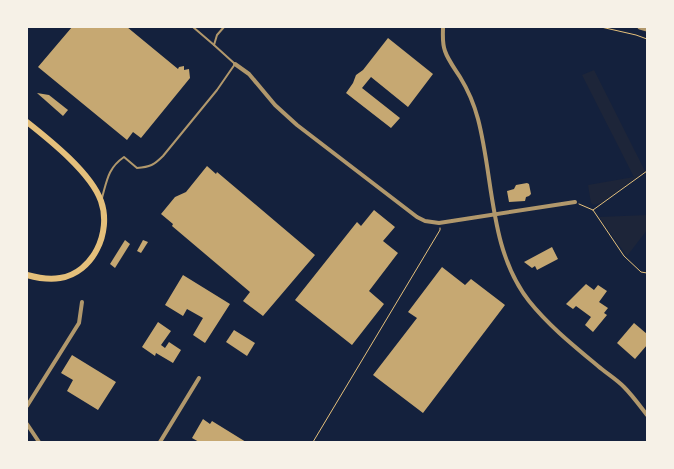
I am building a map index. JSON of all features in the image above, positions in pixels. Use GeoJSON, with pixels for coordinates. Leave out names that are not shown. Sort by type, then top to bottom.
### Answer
{"type":"FeatureCollection","features":[{"type":"Feature","properties":{"kind":"main road"},"geometry":{"type":"LineString","coordinates":[[27,122],[82,171],[91,182],[101,201],[104,219],[101,241],[89,261],[80,270],[61,278],[37,278],[27,275]]}},
{"type":"Feature","properties":{"kind":"street"},"geometry":{"type":"LineString","coordinates":[[443,27],[443,40],[446,53],[461,78],[478,120],[488,169],[494,215],[508,262],[528,300],[542,317],[624,386],[647,415]]}},
{"type":"Feature","properties":{"kind":"street"},"geometry":{"type":"LineString","coordinates":[[640,27],[647,29]]}},
{"type":"Feature","properties":{"kind":"street"},"geometry":{"type":"LineString","coordinates":[[234,64],[249,74],[275,105],[297,125],[417,218],[439,223],[575,202]]}},
{"type":"Feature","properties":{"kind":"street"},"geometry":{"type":"LineString","coordinates":[[27,406],[79,323],[82,302]]}},
{"type":"Feature","properties":{"kind":"street"},"geometry":{"type":"LineString","coordinates":[[160,442],[199,378]]}},
{"type":"Feature","properties":{"kind":"street"},"geometry":{"type":"LineString","coordinates":[[27,424],[39,442]]}},
{"type":"Feature","properties":{"kind":"lane"},"geometry":{"type":"LineString","coordinates":[[101,201],[108,175],[115,163],[124,157],[138,168],[148,167],[155,163],[163,156],[217,90],[234,64],[193,27]]}},
{"type":"Feature","properties":{"kind":"lane"},"geometry":{"type":"LineString","coordinates":[[214,45],[217,35],[224,27]]}},
{"type":"Feature","properties":{"kind":"path"},"geometry":{"type":"LineString","coordinates":[[601,27],[647,39]]}},
{"type":"Feature","properties":{"kind":"path"},"geometry":{"type":"LineString","coordinates":[[592,210],[647,171]]}},
{"type":"Feature","properties":{"kind":"path"},"geometry":{"type":"LineString","coordinates":[[575,202],[592,210],[624,256],[642,272],[647,274]]}},
{"type":"Feature","properties":{"kind":"path"},"geometry":{"type":"LineString","coordinates":[[313,442],[440,230],[439,223]]}},
{"type":"Feature","properties":{"kind":"shaded area"},"geometry":{"type":"Polygon","coordinates":[[[594,70],[645,171],[601,203],[594,205],[591,203],[588,185],[634,177],[582,75],[594,70]]]}},
{"type":"Feature","properties":{"kind":"shaded area"},"geometry":{"type":"Polygon","coordinates":[[[647,215],[647,230],[627,256],[599,217],[647,215]]]}},
{"type":"Feature","properties":{"kind":"building"},"geometry":{"type":"Polygon","coordinates":[[[72,27],[127,27],[178,69],[179,67],[184,66],[184,70],[189,69],[190,78],[141,138],[133,132],[127,140],[38,67],[72,27]]]}},
{"type":"Feature","properties":{"kind":"building"},"geometry":{"type":"Polygon","coordinates":[[[388,38],[433,74],[408,107],[371,77],[362,88],[400,118],[391,128],[346,93],[353,83],[356,75],[363,70],[388,38]]]}},
{"type":"Feature","properties":{"kind":"building"},"geometry":{"type":"Polygon","coordinates":[[[37,93],[49,95],[68,110],[63,116],[37,93]]]}},
{"type":"Feature","properties":{"kind":"building"},"geometry":{"type":"Polygon","coordinates":[[[207,166],[216,174],[217,172],[315,255],[263,316],[243,301],[250,292],[172,226],[173,224],[161,214],[175,197],[186,192],[207,166]]]}},
{"type":"Feature","properties":{"kind":"building"},"geometry":{"type":"Polygon","coordinates":[[[529,184],[531,194],[526,197],[525,201],[509,202],[507,191],[514,189],[516,185],[529,184]]]}},
{"type":"Feature","properties":{"kind":"building"},"geometry":{"type":"Polygon","coordinates":[[[374,210],[395,227],[383,241],[398,253],[369,291],[384,304],[352,345],[295,300],[357,222],[361,226],[374,210]]]}},
{"type":"Feature","properties":{"kind":"building"},"geometry":{"type":"Polygon","coordinates":[[[125,240],[130,244],[115,268],[110,264],[125,240]]]}},
{"type":"Feature","properties":{"kind":"building"},"geometry":{"type":"Polygon","coordinates":[[[143,240],[148,242],[141,253],[137,251],[143,240]]]}},
{"type":"Feature","properties":{"kind":"building"},"geometry":{"type":"Polygon","coordinates":[[[552,247],[558,259],[537,270],[535,266],[532,268],[524,262],[552,247]]]}},
{"type":"Feature","properties":{"kind":"building"},"geometry":{"type":"Polygon","coordinates":[[[442,267],[465,285],[471,279],[505,305],[423,413],[373,375],[417,318],[408,312],[442,267]]]}},
{"type":"Feature","properties":{"kind":"building"},"geometry":{"type":"Polygon","coordinates":[[[183,275],[230,304],[205,343],[193,335],[203,318],[187,309],[183,316],[165,305],[183,275]]]}},
{"type":"Feature","properties":{"kind":"building"},"geometry":{"type":"Polygon","coordinates":[[[586,284],[594,290],[598,285],[607,291],[599,302],[608,308],[604,313],[607,315],[593,332],[585,325],[591,317],[576,306],[573,309],[566,304],[586,284]]]}},
{"type":"Feature","properties":{"kind":"building"},"geometry":{"type":"Polygon","coordinates":[[[158,322],[171,331],[161,345],[165,348],[169,342],[181,350],[173,363],[156,353],[155,356],[142,347],[158,322]]]}},
{"type":"Feature","properties":{"kind":"building"},"geometry":{"type":"Polygon","coordinates":[[[634,323],[647,334],[647,345],[635,359],[617,343],[634,323]]]}},
{"type":"Feature","properties":{"kind":"building"},"geometry":{"type":"Polygon","coordinates":[[[234,330],[255,343],[247,356],[226,342],[234,330]]]}},
{"type":"Feature","properties":{"kind":"building"},"geometry":{"type":"Polygon","coordinates":[[[72,355],[116,382],[98,410],[67,391],[73,380],[61,373],[72,355]]]}},
{"type":"Feature","properties":{"kind":"building"},"geometry":{"type":"Polygon","coordinates":[[[203,419],[210,424],[212,421],[246,442],[199,442],[192,438],[203,419]]]}}]}
